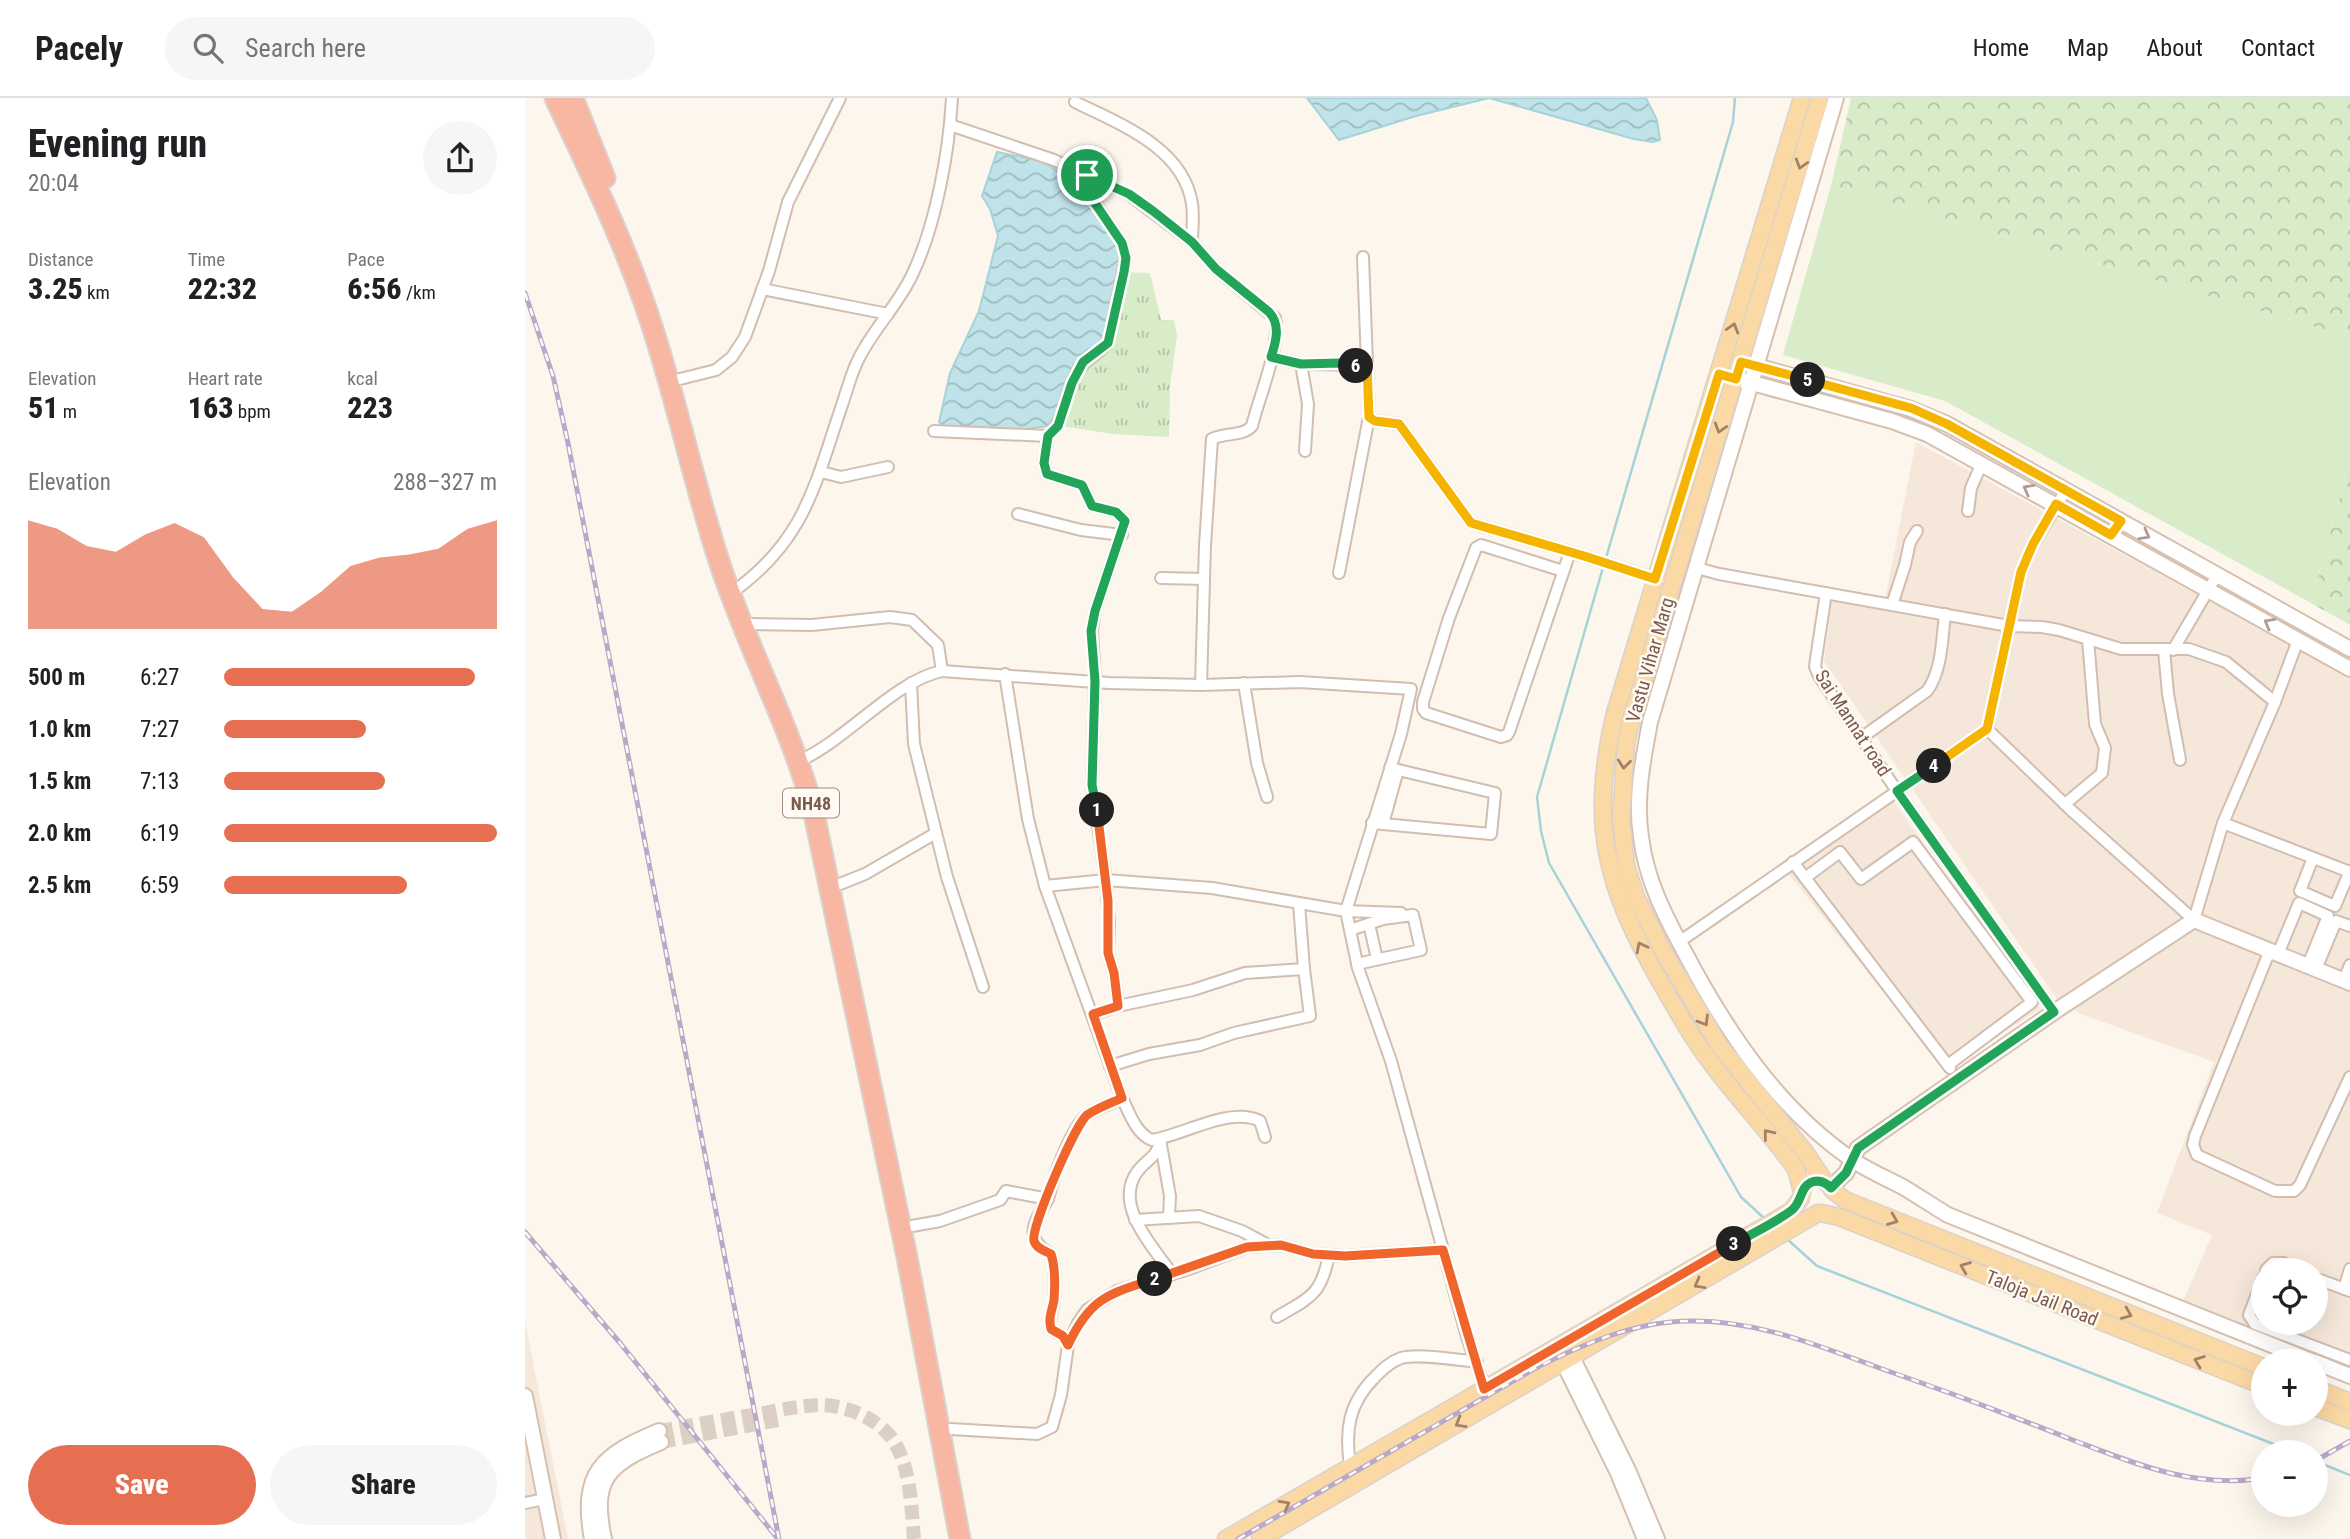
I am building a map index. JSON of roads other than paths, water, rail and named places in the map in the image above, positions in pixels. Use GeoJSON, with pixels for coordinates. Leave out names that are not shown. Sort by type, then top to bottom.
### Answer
{"type":"FeatureCollection","features":[{"type":"Feature","properties":{"kind":"highway","name":"NH48"},"geometry":{"type":"LineString","coordinates":[[555,98],[633,277],[673,380]]}},
{"type":"Feature","properties":{"kind":"highway","name":"NH48"},"geometry":{"type":"LineString","coordinates":[[573,98],[656,303],[673,380],[735,591],[824,806],[912,1226],[972,1539]]}},
{"type":"Feature","properties":{"kind":"highway","name":"NH48"},"geometry":{"type":"LineString","coordinates":[[735,591],[794,715],[907,1257],[960,1539]]}},
{"type":"Feature","properties":{"kind":"main road"},"geometry":{"type":"LineString","coordinates":[[1802,98],[1719,374],[1648,577],[1609,740],[1603,819],[1609,870],[1626,917],[1705,1055],[1796,1169],[1807,1209],[1820,1213]]}},
{"type":"Feature","properties":{"kind":"main road","name":"Vastu Vihar Marg"},"geometry":{"type":"LineString","coordinates":[[1820,98],[1749,364],[1672,584],[1626,743],[1621,819],[1626,866],[1636,897],[1660,946],[1709,1030],[1830,1187]]}},
{"type":"Feature","properties":{"kind":"main road"},"geometry":{"type":"LineString","coordinates":[[1226,1539],[1791,1211],[1806,1186],[1814,1181],[1830,1187],[1834,1199],[1832,1205],[1820,1213],[1260,1539]]}},
{"type":"Feature","properties":{"kind":"main road","name":"Taloja Jail Road"},"geometry":{"type":"LineString","coordinates":[[1830,1187],[1846,1200],[2251,1362]]}},
{"type":"Feature","properties":{"kind":"main road","name":"Taloja Jail Road"},"geometry":{"type":"LineString","coordinates":[[1820,1213],[1839,1217],[2251,1381]]}},
{"type":"Feature","properties":{"kind":"main road"},"geometry":{"type":"LineString","coordinates":[[2328,1393],[2350,1402]]}},
{"type":"Feature","properties":{"kind":"main road"},"geometry":{"type":"LineString","coordinates":[[2328,1411],[2350,1420]]}},
{"type":"Feature","properties":{"kind":"street"},"geometry":{"type":"LineString","coordinates":[[673,380],[716,370],[732,357],[745,337],[788,202],[840,98]]}},
{"type":"Feature","properties":{"kind":"street"},"geometry":{"type":"LineString","coordinates":[[735,591],[762,569],[799,524],[821,472],[859,358],[913,274],[933,219],[950,125],[952,98]]}},
{"type":"Feature","properties":{"kind":"street"},"geometry":{"type":"LineString","coordinates":[[1749,364],[1836,98]]}},
{"type":"Feature","properties":{"kind":"street"},"geometry":{"type":"LineString","coordinates":[[1075,102],[1147,140],[1171,160],[1187,186],[1192,205],[1192,242]]}},
{"type":"Feature","properties":{"kind":"street"},"geometry":{"type":"LineString","coordinates":[[950,125],[1054,160],[1129,194],[1192,242],[1216,269],[1275,318],[1277,329],[1252,426],[1247,432],[1212,439],[1201,685]]}},
{"type":"Feature","properties":{"kind":"street"},"geometry":{"type":"LineString","coordinates":[[1087,175],[1084,187],[1122,243],[1126,258],[1124,272],[1108,343],[1083,362],[1072,383],[1058,426],[1048,436],[1044,463],[1047,474],[1082,485],[1092,506],[1116,512],[1125,521],[1091,631],[1095,681],[1092,785],[1106,880],[1108,953],[1114,973],[1118,1006]]}},
{"type":"Feature","properties":{"kind":"street"},"geometry":{"type":"LineString","coordinates":[[1339,573],[1369,417],[1363,257]]}},
{"type":"Feature","properties":{"kind":"street"},"geometry":{"type":"LineString","coordinates":[[762,289],[888,314]]}},
{"type":"Feature","properties":{"kind":"street"},"geometry":{"type":"LineString","coordinates":[[1271,357],[1301,364],[1367,365]]}},
{"type":"Feature","properties":{"kind":"street"},"geometry":{"type":"LineString","coordinates":[[1724,358],[1923,413],[1947,424],[2350,649]]}},
{"type":"Feature","properties":{"kind":"street"},"geometry":{"type":"LineString","coordinates":[[1301,364],[1308,404],[1305,451]]}},
{"type":"Feature","properties":{"kind":"street"},"geometry":{"type":"LineString","coordinates":[[1719,374],[1906,425],[1939,440],[2350,669]]}},
{"type":"Feature","properties":{"kind":"street"},"geometry":{"type":"LineString","coordinates":[[1743,381],[1697,568],[1650,722],[1639,801],[1640,835],[1658,902],[1706,993],[1770,1084],[1802,1119],[1852,1160],[1948,1215],[2283,1349]]}},
{"type":"Feature","properties":{"kind":"street"},"geometry":{"type":"LineString","coordinates":[[1369,417],[1375,421],[1399,424],[1471,523],[1672,584]]}},
{"type":"Feature","properties":{"kind":"street"},"geometry":{"type":"LineString","coordinates":[[934,431],[1048,436]]}},
{"type":"Feature","properties":{"kind":"street"},"geometry":{"type":"LineString","coordinates":[[1968,511],[1971,488],[1982,463]]}},
{"type":"Feature","properties":{"kind":"street"},"geometry":{"type":"LineString","coordinates":[[821,472],[841,477],[888,467]]}},
{"type":"Feature","properties":{"kind":"street"},"geometry":{"type":"LineString","coordinates":[[1679,942],[1987,729],[2026,558],[2066,490]]}},
{"type":"Feature","properties":{"kind":"street"},"geometry":{"type":"LineString","coordinates":[[1018,514],[1081,530],[1122,536]]}},
{"type":"Feature","properties":{"kind":"street"},"geometry":{"type":"LineString","coordinates":[[2111,535],[2121,521]]}},
{"type":"Feature","properties":{"kind":"street"},"geometry":{"type":"LineString","coordinates":[[1892,605],[1910,542],[1917,531]]}},
{"type":"Feature","properties":{"kind":"street"},"geometry":{"type":"LineString","coordinates":[[1563,571],[1481,545],[1476,548],[1449,618],[1423,702],[1426,713],[1501,737],[1507,735],[1570,552]]}},
{"type":"Feature","properties":{"kind":"street"},"geometry":{"type":"LineString","coordinates":[[1697,568],[2009,626],[2042,626],[2121,649],[2189,649],[2225,662],[2275,702]]}},
{"type":"Feature","properties":{"kind":"street"},"geometry":{"type":"LineString","coordinates":[[2180,760],[2168,694],[2168,650],[2217,575]]}},
{"type":"Feature","properties":{"kind":"street"},"geometry":{"type":"LineString","coordinates":[[1161,578],[1204,579]]}},
{"type":"Feature","properties":{"kind":"street","name":"Sai Mannat road"},"geometry":{"type":"LineString","coordinates":[[1826,593],[1815,667],[1897,791],[2054,1012]]}},
{"type":"Feature","properties":{"kind":"street"},"geometry":{"type":"LineString","coordinates":[[1861,738],[1931,686],[1937,668],[1945,614]]}},
{"type":"Feature","properties":{"kind":"street"},"geometry":{"type":"LineString","coordinates":[[752,624],[812,625],[890,617],[912,620],[938,645],[942,671]]}},
{"type":"Feature","properties":{"kind":"street"},"geometry":{"type":"LineString","coordinates":[[2065,804],[2102,773],[2105,748],[2095,724],[2088,639]]}},
{"type":"Feature","properties":{"kind":"street"},"geometry":{"type":"LineString","coordinates":[[1830,1187],[1842,1179],[1858,1148],[2054,1012],[2194,920],[2223,823],[2275,702],[2298,640]]}},
{"type":"Feature","properties":{"kind":"street"},"geometry":{"type":"LineString","coordinates":[[804,759],[911,683],[926,674],[942,671],[1095,681],[1201,685],[1300,682],[1411,689],[1394,769],[1346,911],[1357,964],[1391,1060],[1467,1337],[1484,1389],[1493,1404]]}},
{"type":"Feature","properties":{"kind":"street"},"geometry":{"type":"LineString","coordinates":[[1005,674],[1028,820],[1045,886],[1122,1098],[1134,1122],[1147,1139],[1161,1140],[1221,1119],[1250,1115],[1261,1121],[1265,1137]]}},
{"type":"Feature","properties":{"kind":"street"},"geometry":{"type":"LineString","coordinates":[[911,683],[914,744],[947,877],[983,987]]}},
{"type":"Feature","properties":{"kind":"street"},"geometry":{"type":"LineString","coordinates":[[1244,683],[1257,763],[1267,797]]}},
{"type":"Feature","properties":{"kind":"street"},"geometry":{"type":"LineString","coordinates":[[1987,729],[2065,804],[2194,920],[2348,982],[2350,965]]}},
{"type":"Feature","properties":{"kind":"street"},"geometry":{"type":"LineString","coordinates":[[1377,824],[1491,834],[1495,793],[1394,769]]}},
{"type":"Feature","properties":{"kind":"street"},"geometry":{"type":"LineString","coordinates":[[2223,823],[2350,872],[2335,906],[2300,891],[2313,858]]}},
{"type":"Feature","properties":{"kind":"street"},"geometry":{"type":"LineString","coordinates":[[840,884],[865,874],[936,833]]}},
{"type":"Feature","properties":{"kind":"street"},"geometry":{"type":"LineString","coordinates":[[1805,878],[1840,852],[1861,879],[1913,842],[2032,1002],[1948,1065]]}},
{"type":"Feature","properties":{"kind":"street"},"geometry":{"type":"LineString","coordinates":[[1793,862],[1958,1079]]}},
{"type":"Feature","properties":{"kind":"street"},"geometry":{"type":"LineString","coordinates":[[1045,886],[1106,880],[1212,888],[1346,911],[1401,913]]}},
{"type":"Feature","properties":{"kind":"street"},"geometry":{"type":"LineString","coordinates":[[2312,967],[2328,916],[2299,903],[2274,952],[2195,1136],[2193,1145],[2197,1155],[2275,1191],[2294,1191],[2300,1185],[2350,1077]]}},
{"type":"Feature","properties":{"kind":"street"},"geometry":{"type":"LineString","coordinates":[[1111,1066],[1149,1054],[1200,1045],[1234,1034],[1308,1018],[1310,1016],[1299,904]]}},
{"type":"Feature","properties":{"kind":"street"},"geometry":{"type":"LineString","coordinates":[[1350,930],[1413,915],[1421,950],[1357,964]]}},
{"type":"Feature","properties":{"kind":"street"},"geometry":{"type":"LineString","coordinates":[[2312,967],[2336,920],[2350,926]]}},
{"type":"Feature","properties":{"kind":"street"},"geometry":{"type":"LineString","coordinates":[[1369,924],[1377,959]]}},
{"type":"Feature","properties":{"kind":"street"},"geometry":{"type":"LineString","coordinates":[[1093,1014],[1193,990],[1245,973],[1304,969]]}},
{"type":"Feature","properties":{"kind":"street"},"geometry":{"type":"LineString","coordinates":[[1068,1345],[1063,1336],[1051,1329],[1049,1318],[1054,1297],[1054,1265],[1051,1254],[1038,1247],[1033,1240],[1035,1222],[1048,1199],[1065,1153],[1086,1116],[1122,1098]]}},
{"type":"Feature","properties":{"kind":"street"},"geometry":{"type":"LineString","coordinates":[[1161,1140],[1170,1196],[1169,1218]]}},
{"type":"Feature","properties":{"kind":"street"},"geometry":{"type":"LineString","coordinates":[[1161,1140],[1156,1156],[1137,1172],[1129,1191],[1135,1220],[1172,1274]]}},
{"type":"Feature","properties":{"kind":"street"},"geometry":{"type":"LineString","coordinates":[[912,1226],[940,1221],[1000,1200],[1006,1191],[1048,1199]]}},
{"type":"Feature","properties":{"kind":"street"},"geometry":{"type":"LineString","coordinates":[[1135,1220],[1199,1216],[1242,1231],[1269,1246]]}},
{"type":"Feature","properties":{"kind":"street"},"geometry":{"type":"LineString","coordinates":[[951,1429],[1037,1434],[1052,1427],[1061,1395],[1068,1345],[1078,1323],[1087,1310],[1117,1291],[1247,1247],[1281,1245],[1313,1254],[1345,1256],[1443,1250]]}},
{"type":"Feature","properties":{"kind":"street"},"geometry":{"type":"LineString","coordinates":[[1277,1317],[1311,1297],[1324,1277],[1329,1255]]}},
{"type":"Feature","properties":{"kind":"street"},"geometry":{"type":"LineString","coordinates":[[2328,1283],[2347,1290],[2350,1269]]}},
{"type":"Feature","properties":{"kind":"street"},"geometry":{"type":"LineString","coordinates":[[2284,1335],[2350,1360]]}},
{"type":"Feature","properties":{"kind":"street"},"geometry":{"type":"LineString","coordinates":[[1350,1467],[1346,1440],[1352,1407],[1361,1390],[1386,1365],[1403,1358],[1443,1358],[1477,1362]]}},
{"type":"Feature","properties":{"kind":"street"},"geometry":{"type":"LineString","coordinates":[[1567,1359],[1645,1539]]}},
{"type":"Feature","properties":{"kind":"street"},"geometry":{"type":"LineString","coordinates":[[1567,1359],[1627,1470],[1657,1539]]}},
{"type":"Feature","properties":{"kind":"street"},"geometry":{"type":"LineString","coordinates":[[2328,1367],[2350,1376]]}},
{"type":"Feature","properties":{"kind":"street"},"geometry":{"type":"LineString","coordinates":[[525,1396],[553,1539]]}},
{"type":"Feature","properties":{"kind":"street"},"geometry":{"type":"LineString","coordinates":[[592,1539],[587,1510],[590,1487],[603,1463],[625,1445],[660,1437],[611,1470],[601,1490],[599,1510],[604,1539]]}},
{"type":"Feature","properties":{"kind":"street"},"geometry":{"type":"LineString","coordinates":[[525,1503],[545,1499]]}},
{"type":"Feature","properties":{"kind":"water"},"geometry":{"type":"Polygon","coordinates":[[[1307,98],[1489,98],[1416,116],[1339,140],[1307,98]]]}},
{"type":"Feature","properties":{"kind":"water"},"geometry":{"type":"Polygon","coordinates":[[[1489,98],[1646,98],[1657,120],[1660,140],[1653,142],[1634,139],[1489,98]]]}},
{"type":"Feature","properties":{"kind":"water"},"geometry":{"type":"Polygon","coordinates":[[[997,152],[1042,161],[1081,187],[1119,245],[1119,272],[1105,340],[1074,364],[1063,386],[1054,425],[1020,430],[948,429],[939,422],[950,373],[979,311],[998,236],[990,209],[982,196],[997,152]]]}},
{"type":"Feature","properties":{"kind":"waterway"},"geometry":{"type":"LineString","coordinates":[[1606,558],[1733,122],[1735,98]]}},
{"type":"Feature","properties":{"kind":"waterway"},"geometry":{"type":"LineString","coordinates":[[1604,564],[1537,797],[1541,831],[1549,863],[1741,1197],[1766,1220]]}},
{"type":"Feature","properties":{"kind":"waterway"},"geometry":{"type":"LineString","coordinates":[[1786,1238],[1817,1266],[2263,1440]]}},
{"type":"Feature","properties":{"kind":"waterway"},"geometry":{"type":"LineString","coordinates":[[2328,1466],[2350,1475]]}},
{"type":"Feature","properties":{"kind":"tunnel"},"geometry":{"type":"LineString","coordinates":[[659,1431],[807,1406],[823,1405],[850,1410],[876,1423],[897,1447],[909,1485],[914,1539]]}},
{"type":"Feature","properties":{"kind":"tunnel"},"geometry":{"type":"LineString","coordinates":[[661,1442],[784,1419]]}},
{"type":"Feature","properties":{"kind":"railway"},"geometry":{"type":"LineString","coordinates":[[525,293],[553,376],[568,443],[779,1539]]}},
{"type":"Feature","properties":{"kind":"railway"},"geometry":{"type":"LineString","coordinates":[[525,1232],[620,1343],[778,1539]]}},
{"type":"Feature","properties":{"kind":"railway"},"geometry":{"type":"LineString","coordinates":[[1238,1539],[1534,1369],[1609,1336],[1669,1322],[1714,1322],[1784,1335],[1951,1393],[2145,1466],[2191,1478],[2251,1480]]}},
{"type":"Feature","properties":{"kind":"railway"},"geometry":{"type":"LineString","coordinates":[[2328,1454],[2350,1441]]}}]}
